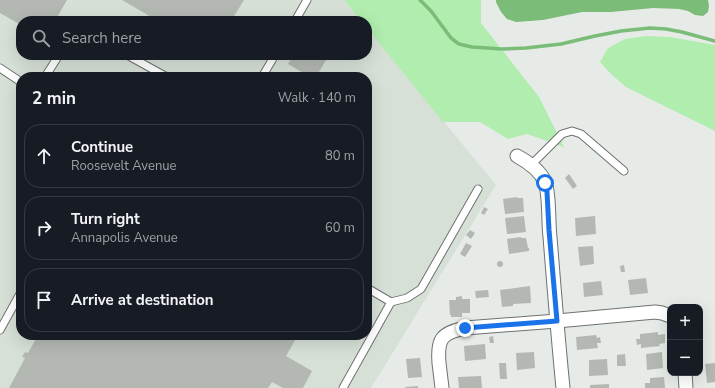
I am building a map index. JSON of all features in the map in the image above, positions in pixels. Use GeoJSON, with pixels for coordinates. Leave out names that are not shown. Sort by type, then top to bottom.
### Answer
{"type":"FeatureCollection","features":[{"type":"Feature","properties":{"kind":"street"},"geometry":{"type":"LineString","coordinates":[[517,156],[526,161],[541,175],[544,179],[547,192],[549,230],[564,388]]}},
{"type":"Feature","properties":{"kind":"street"},"geometry":{"type":"LineString","coordinates":[[442,388],[439,345],[448,333],[457,330],[465,328],[648,313],[662,313],[667,315]]}},
{"type":"Feature","properties":{"kind":"street"},"geometry":{"type":"LineString","coordinates":[[685,376],[686,388]]}},
{"type":"Feature","properties":{"kind":"lane"},"geometry":{"type":"LineString","coordinates":[[298,16],[307,0]]}},
{"type":"Feature","properties":{"kind":"lane"},"geometry":{"type":"LineString","coordinates":[[48,72],[56,60]]}},
{"type":"Feature","properties":{"kind":"lane"},"geometry":{"type":"LineString","coordinates":[[136,60],[158,72]]}},
{"type":"Feature","properties":{"kind":"lane"},"geometry":{"type":"LineString","coordinates":[[265,72],[272,60]]}},
{"type":"Feature","properties":{"kind":"lane"},"geometry":{"type":"LineString","coordinates":[[0,68],[16,79]]}},
{"type":"Feature","properties":{"kind":"lane"},"geometry":{"type":"LineString","coordinates":[[531,165],[562,134],[572,131],[581,134],[624,171]]}},
{"type":"Feature","properties":{"kind":"lane"},"geometry":{"type":"LineString","coordinates":[[372,291],[390,302],[407,298],[421,289],[478,188]]}},
{"type":"Feature","properties":{"kind":"lane"},"geometry":{"type":"LineString","coordinates":[[0,330],[16,301]]}},
{"type":"Feature","properties":{"kind":"lane"},"geometry":{"type":"LineString","coordinates":[[372,335],[390,302]]}},
{"type":"Feature","properties":{"kind":"lane"},"geometry":{"type":"LineString","coordinates":[[343,388],[369,340]]}},
{"type":"Feature","properties":{"kind":"shaded area"},"geometry":{"type":"Polygon","coordinates":[[[0,0],[344,0],[357,16],[16,16],[16,60],[372,60],[372,34],[496,185],[371,388],[0,388],[0,0]]]}},
{"type":"Feature","properties":{"kind":"shaded area"},"geometry":{"type":"Polygon","coordinates":[[[344,0],[481,0],[481,23],[539,97],[564,147],[527,134],[508,139],[480,122],[443,122],[372,34],[372,16],[357,16],[344,0]]]}},
{"type":"Feature","properties":{"kind":"shaded area"},"geometry":{"type":"Polygon","coordinates":[[[496,0],[708,0],[709,6],[708,12],[703,16],[695,15],[688,11],[679,9],[653,8],[611,12],[582,12],[543,20],[516,22],[507,19],[501,12],[496,0]]]}},
{"type":"Feature","properties":{"kind":"shaded area"},"geometry":{"type":"Polygon","coordinates":[[[646,36],[670,37],[715,45],[715,131],[626,87],[600,62],[608,48],[625,39],[646,36]]]}},
{"type":"Feature","properties":{"kind":"building"},"geometry":{"type":"Polygon","coordinates":[[[0,0],[67,0],[58,16],[16,16],[16,22],[0,13],[0,0]]]}},
{"type":"Feature","properties":{"kind":"building"},"geometry":{"type":"Polygon","coordinates":[[[122,0],[244,0],[234,16],[149,16],[122,0]]]}},
{"type":"Feature","properties":{"kind":"building"},"geometry":{"type":"Polygon","coordinates":[[[290,60],[326,60],[319,72],[302,72],[288,64],[290,60]]]}},
{"type":"Feature","properties":{"kind":"building"},"geometry":{"type":"Polygon","coordinates":[[[569,174],[577,186],[573,189],[565,178],[569,174]]]}},
{"type":"Feature","properties":{"kind":"building"},"geometry":{"type":"Polygon","coordinates":[[[517,197],[523,198],[524,212],[505,214],[503,199],[517,197]]]}},
{"type":"Feature","properties":{"kind":"building"},"geometry":{"type":"Polygon","coordinates":[[[484,207],[488,209],[484,215],[481,213],[484,207]]]}},
{"type":"Feature","properties":{"kind":"building"},"geometry":{"type":"Polygon","coordinates":[[[524,216],[526,232],[507,234],[505,218],[524,216]]]}},
{"type":"Feature","properties":{"kind":"building"},"geometry":{"type":"Polygon","coordinates":[[[595,216],[596,234],[576,236],[575,218],[595,216]]]}},
{"type":"Feature","properties":{"kind":"building"},"geometry":{"type":"Polygon","coordinates":[[[470,230],[475,233],[471,239],[466,235],[470,230]]]}},
{"type":"Feature","properties":{"kind":"building"},"geometry":{"type":"Polygon","coordinates":[[[521,237],[526,238],[529,251],[509,254],[507,239],[521,237]]]}},
{"type":"Feature","properties":{"kind":"building"},"geometry":{"type":"Polygon","coordinates":[[[466,243],[472,246],[465,257],[460,254],[466,243]]]}},
{"type":"Feature","properties":{"kind":"building"},"geometry":{"type":"Polygon","coordinates":[[[593,246],[594,264],[580,266],[578,247],[593,246]]]}},
{"type":"Feature","properties":{"kind":"building"},"geometry":{"type":"Polygon","coordinates":[[[500,261],[503,264],[500,267],[497,264],[500,261]]]}},
{"type":"Feature","properties":{"kind":"building"},"geometry":{"type":"Polygon","coordinates":[[[624,265],[625,272],[621,272],[620,266],[624,265]]]}},
{"type":"Feature","properties":{"kind":"building"},"geometry":{"type":"Polygon","coordinates":[[[646,278],[648,293],[630,295],[628,280],[646,278]]]}},
{"type":"Feature","properties":{"kind":"building"},"geometry":{"type":"Polygon","coordinates":[[[601,281],[603,295],[584,297],[583,283],[601,281]]]}},
{"type":"Feature","properties":{"kind":"building"},"geometry":{"type":"Polygon","coordinates":[[[530,286],[531,303],[513,304],[513,306],[502,307],[500,290],[530,286]]]}},
{"type":"Feature","properties":{"kind":"building"},"geometry":{"type":"Polygon","coordinates":[[[488,290],[489,297],[476,298],[475,291],[488,290]]]}},
{"type":"Feature","properties":{"kind":"building"},"geometry":{"type":"Polygon","coordinates":[[[462,296],[462,299],[470,299],[470,313],[462,313],[462,317],[451,317],[449,300],[456,300],[456,297],[462,296]]]}},
{"type":"Feature","properties":{"kind":"building"},"geometry":{"type":"Polygon","coordinates":[[[658,332],[658,335],[665,334],[665,343],[659,344],[660,346],[641,348],[641,344],[637,345],[636,339],[640,339],[640,334],[658,332]]]}},
{"type":"Feature","properties":{"kind":"building"},"geometry":{"type":"Polygon","coordinates":[[[596,335],[597,338],[600,337],[601,343],[597,343],[598,348],[577,350],[576,337],[596,335]]]}},
{"type":"Feature","properties":{"kind":"building"},"geometry":{"type":"Polygon","coordinates":[[[493,336],[494,343],[490,343],[489,337],[493,336]]]}},
{"type":"Feature","properties":{"kind":"building"},"geometry":{"type":"Polygon","coordinates":[[[35,340],[295,340],[286,356],[312,371],[303,388],[283,388],[272,382],[268,388],[9,388],[25,358],[22,357],[25,352],[28,353],[35,340]]]}},
{"type":"Feature","properties":{"kind":"building"},"geometry":{"type":"Polygon","coordinates":[[[485,344],[486,359],[465,361],[464,346],[485,344]]]}},
{"type":"Feature","properties":{"kind":"building"},"geometry":{"type":"Polygon","coordinates":[[[534,352],[535,368],[517,370],[516,353],[534,352]]]}},
{"type":"Feature","properties":{"kind":"building"},"geometry":{"type":"Polygon","coordinates":[[[662,352],[663,368],[647,370],[646,354],[662,352]]]}},
{"type":"Feature","properties":{"kind":"building"},"geometry":{"type":"Polygon","coordinates":[[[625,354],[626,366],[617,366],[617,355],[625,354]]]}},
{"type":"Feature","properties":{"kind":"building"},"geometry":{"type":"Polygon","coordinates":[[[420,358],[422,377],[408,378],[406,359],[420,358]]]}},
{"type":"Feature","properties":{"kind":"building"},"geometry":{"type":"Polygon","coordinates":[[[607,359],[608,375],[589,376],[589,360],[607,359]]]}},
{"type":"Feature","properties":{"kind":"building"},"geometry":{"type":"Polygon","coordinates":[[[499,363],[506,363],[507,379],[500,379],[499,363]]]}},
{"type":"Feature","properties":{"kind":"building"},"geometry":{"type":"Polygon","coordinates":[[[715,363],[715,382],[707,383],[705,364],[715,363]]]}},
{"type":"Feature","properties":{"kind":"building"},"geometry":{"type":"Polygon","coordinates":[[[481,376],[482,388],[459,388],[458,377],[481,376]]]}},
{"type":"Feature","properties":{"kind":"building"},"geometry":{"type":"Polygon","coordinates":[[[664,377],[665,388],[645,388],[645,383],[650,383],[650,378],[664,377]]]}},
{"type":"Feature","properties":{"kind":"building"},"geometry":{"type":"Polygon","coordinates":[[[609,384],[609,388],[590,388],[590,385],[609,384]]]}},
{"type":"Feature","properties":{"kind":"building"},"geometry":{"type":"Polygon","coordinates":[[[418,386],[418,388],[405,388],[405,387],[418,386]]]}},
{"type":"Feature","properties":{"kind":"waterway"},"geometry":{"type":"LineString","coordinates":[[420,0],[431,11],[451,38],[459,44],[472,47],[502,49],[526,48],[561,44],[621,31],[650,28],[682,32],[715,41]]}},
{"type":"Feature","properties":{"kind":"route"},"geometry":{"type":"LineString","coordinates":[[465,328],[557,321],[547,192],[545,183]]}}]}
